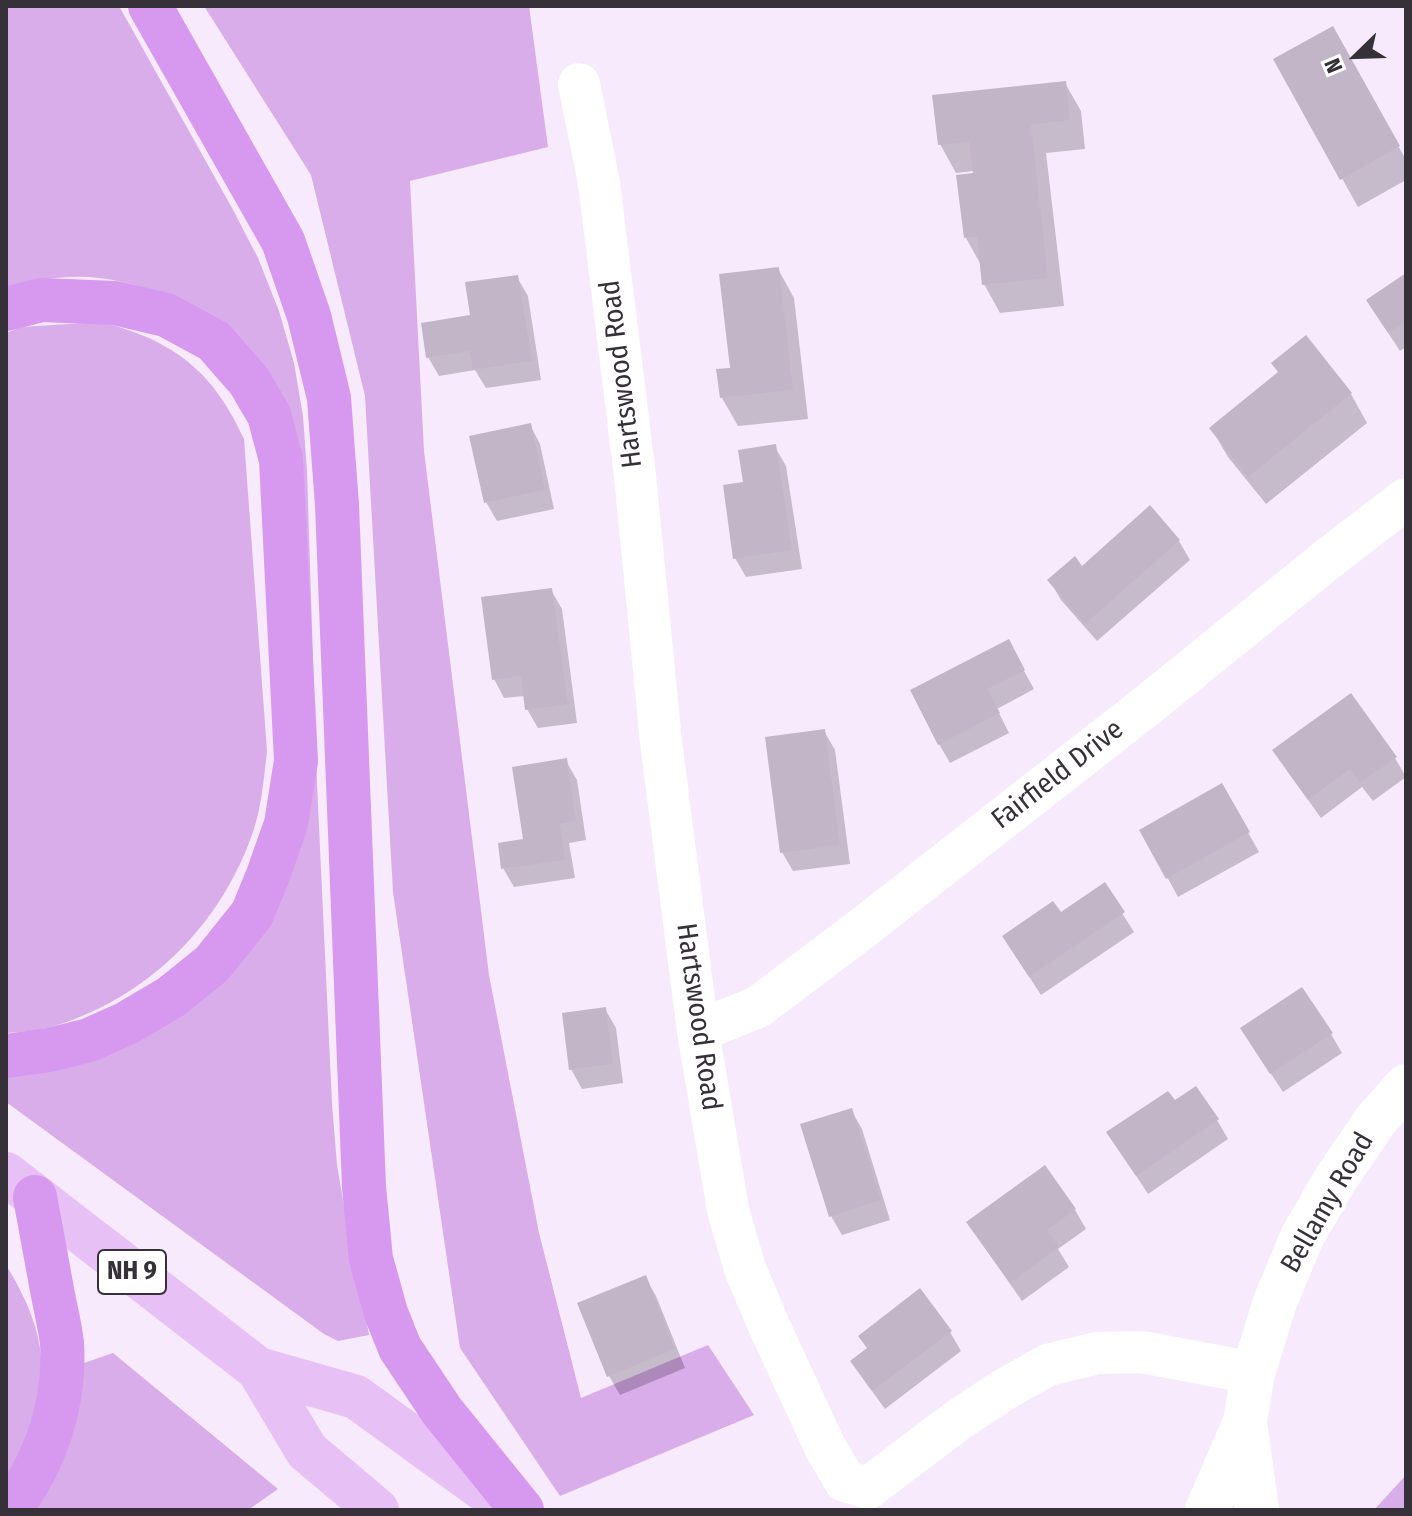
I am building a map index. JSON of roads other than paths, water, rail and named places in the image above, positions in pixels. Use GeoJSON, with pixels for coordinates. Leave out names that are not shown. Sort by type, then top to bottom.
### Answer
{"type":"FeatureCollection","features":[{"type":"Feature","properties":{"kind":"highway"},"geometry":{"type":"LineString","coordinates":[[150,6],[283,241],[309,316],[329,398],[337,505],[364,1187],[371,1259],[386,1313],[400,1348],[442,1411],[522,1510]]}},
{"type":"Feature","properties":{"kind":"highway"},"geometry":{"type":"LineString","coordinates":[[6,309],[42,300],[115,303],[166,315],[214,341],[249,381],[269,415],[281,460],[296,761],[286,824],[252,914],[212,964],[171,997],[127,1023],[89,1040],[6,1056]]}},
{"type":"Feature","properties":{"kind":"highway"},"geometry":{"type":"LineString","coordinates":[[10,1510],[31,1479],[46,1447],[56,1413],[61,1378],[62,1342],[21,1186]]}},
{"type":"Feature","properties":{"kind":"main road","name":"NH 9"},"geometry":{"type":"LineString","coordinates":[[21,1186],[258,1369],[307,1451],[377,1510]]}},
{"type":"Feature","properties":{"kind":"main road","name":"NH 9"},"geometry":{"type":"LineString","coordinates":[[258,1369],[356,1397],[512,1510]]}},
{"type":"Feature","properties":{"kind":"street","name":"Hartswood Road"},"geometry":{"type":"LineString","coordinates":[[579,84],[601,198],[635,476],[661,742],[698,1031],[728,1210],[745,1269],[825,1447],[845,1481],[868,1488],[958,1420],[1048,1365],[1097,1353],[1142,1352],[1253,1373]]}},
{"type":"Feature","properties":{"kind":"street","name":"Fairfield Drive"},"geometry":{"type":"LineString","coordinates":[[698,1031],[758,1007],[1136,714],[1406,499]]}},
{"type":"Feature","properties":{"kind":"street","name":"Bellamy Road"},"geometry":{"type":"LineString","coordinates":[[1207,1510],[1245,1422],[1253,1373],[1275,1302],[1302,1237],[1335,1180],[1375,1121],[1406,1086]]}},
{"type":"Feature","properties":{"kind":"street","name":"Bellamy Road"},"geometry":{"type":"LineString","coordinates":[[1245,1422],[1257,1510]]}}]}
